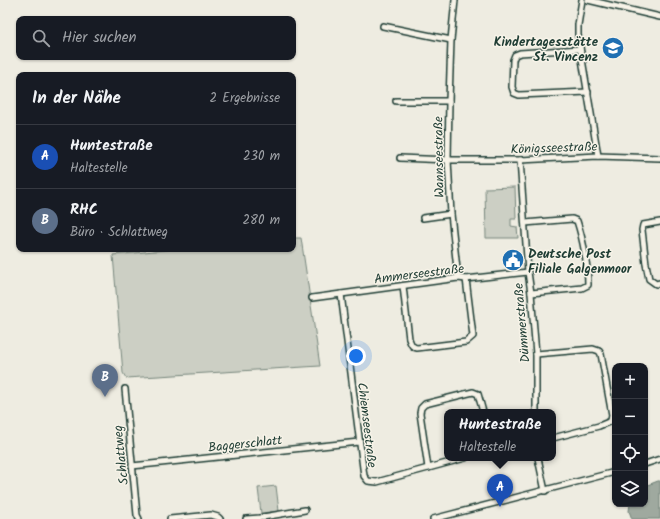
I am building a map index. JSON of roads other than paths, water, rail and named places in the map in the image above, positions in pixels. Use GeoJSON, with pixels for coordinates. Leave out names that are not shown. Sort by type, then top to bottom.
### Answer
{"type":"FeatureCollection","features":[{"type":"Feature","properties":{"kind":"street","name":"Wannseestraße"},"geometry":{"type":"LineString","coordinates":[[455,0],[451,40],[448,160],[451,214],[458,278]]}},
{"type":"Feature","properties":{"kind":"street"},"geometry":{"type":"LineString","coordinates":[[582,0],[578,35],[598,156]]}},
{"type":"Feature","properties":{"kind":"street"},"geometry":{"type":"LineString","coordinates":[[588,0],[660,17]]}},
{"type":"Feature","properties":{"kind":"street"},"geometry":{"type":"LineString","coordinates":[[383,26],[451,40]]}},
{"type":"Feature","properties":{"kind":"street"},"geometry":{"type":"LineString","coordinates":[[580,49],[520,53],[515,55],[513,60],[512,87],[514,93],[519,95],[588,92]]}},
{"type":"Feature","properties":{"kind":"street","name":"Wannseestraße"},"geometry":{"type":"LineString","coordinates":[[396,101],[449,101]]}},
{"type":"Feature","properties":{"kind":"street","name":"Königsseestraße"},"geometry":{"type":"LineString","coordinates":[[400,158],[520,160],[598,156],[660,158]]}},
{"type":"Feature","properties":{"kind":"street","name":"Dümmerstraße"},"geometry":{"type":"LineString","coordinates":[[520,160],[528,272],[536,354],[536,409]]}},
{"type":"Feature","properties":{"kind":"street","name":"Wannseestraße"},"geometry":{"type":"LineString","coordinates":[[423,218],[451,214]]}},
{"type":"Feature","properties":{"kind":"street"},"geometry":{"type":"LineString","coordinates":[[524,223],[572,219],[578,221],[588,274],[588,285],[582,288],[531,293]]}},
{"type":"Feature","properties":{"kind":"street"},"geometry":{"type":"LineString","coordinates":[[660,222],[643,225],[642,230],[649,278],[656,284],[660,283]]}},
{"type":"Feature","properties":{"kind":"street","name":"Ammerseestraße"},"geometry":{"type":"LineString","coordinates":[[312,298],[458,278],[466,279],[528,272]]}},
{"type":"Feature","properties":{"kind":"street"},"geometry":{"type":"LineString","coordinates":[[403,286],[409,339],[411,345],[414,348],[417,348],[466,342],[473,336],[466,279]]}},
{"type":"Feature","properties":{"kind":"street","name":"Chiemseestraße"},"geometry":{"type":"LineString","coordinates":[[341,294],[364,476],[368,481],[377,482],[454,461]]}},
{"type":"Feature","properties":{"kind":"street"},"geometry":{"type":"LineString","coordinates":[[536,354],[593,349],[599,351],[601,354],[612,415],[611,421],[599,426],[556,437]]}},
{"type":"Feature","properties":{"kind":"street","name":"Schlattweg"},"geometry":{"type":"LineString","coordinates":[[124,389],[137,515],[139,519]]}},
{"type":"Feature","properties":{"kind":"street"},"geometry":{"type":"LineString","coordinates":[[428,468],[420,413],[421,408],[425,404],[473,392],[478,394],[482,409]]}},
{"type":"Feature","properties":{"kind":"street","name":"Baggerschlatt"},"geometry":{"type":"LineString","coordinates":[[132,466],[359,442]]}},
{"type":"Feature","properties":{"kind":"street"},"geometry":{"type":"LineString","coordinates":[[648,463],[660,460]]}},
{"type":"Feature","properties":{"kind":"street"},"geometry":{"type":"LineString","coordinates":[[539,461],[545,491]]}},
{"type":"Feature","properties":{"kind":"street"},"geometry":{"type":"LineString","coordinates":[[433,519],[454,516],[612,473]]}},
{"type":"Feature","properties":{"kind":"street"},"geometry":{"type":"LineString","coordinates":[[246,519],[263,518],[305,510]]}},
{"type":"Feature","properties":{"kind":"street"},"geometry":{"type":"LineString","coordinates":[[170,519],[211,515],[220,519]]}},
{"type":"Feature","properties":{"kind":"place","name":"Kindertagesstätte St. Vincenz"},"geometry":{"type":"Point","coordinates":[613,48]}},
{"type":"Feature","properties":{"kind":"place","name":"Deutsche Post Filiale Galgenmoor"},"geometry":{"type":"Point","coordinates":[513,260]}},
{"type":"Feature","properties":{"kind":"place","name":"RHC"},"geometry":{"type":"Point","coordinates":[105,397]}},
{"type":"Feature","properties":{"kind":"place","name":"Huntestraße"},"geometry":{"type":"Point","coordinates":[500,507]}}]}
